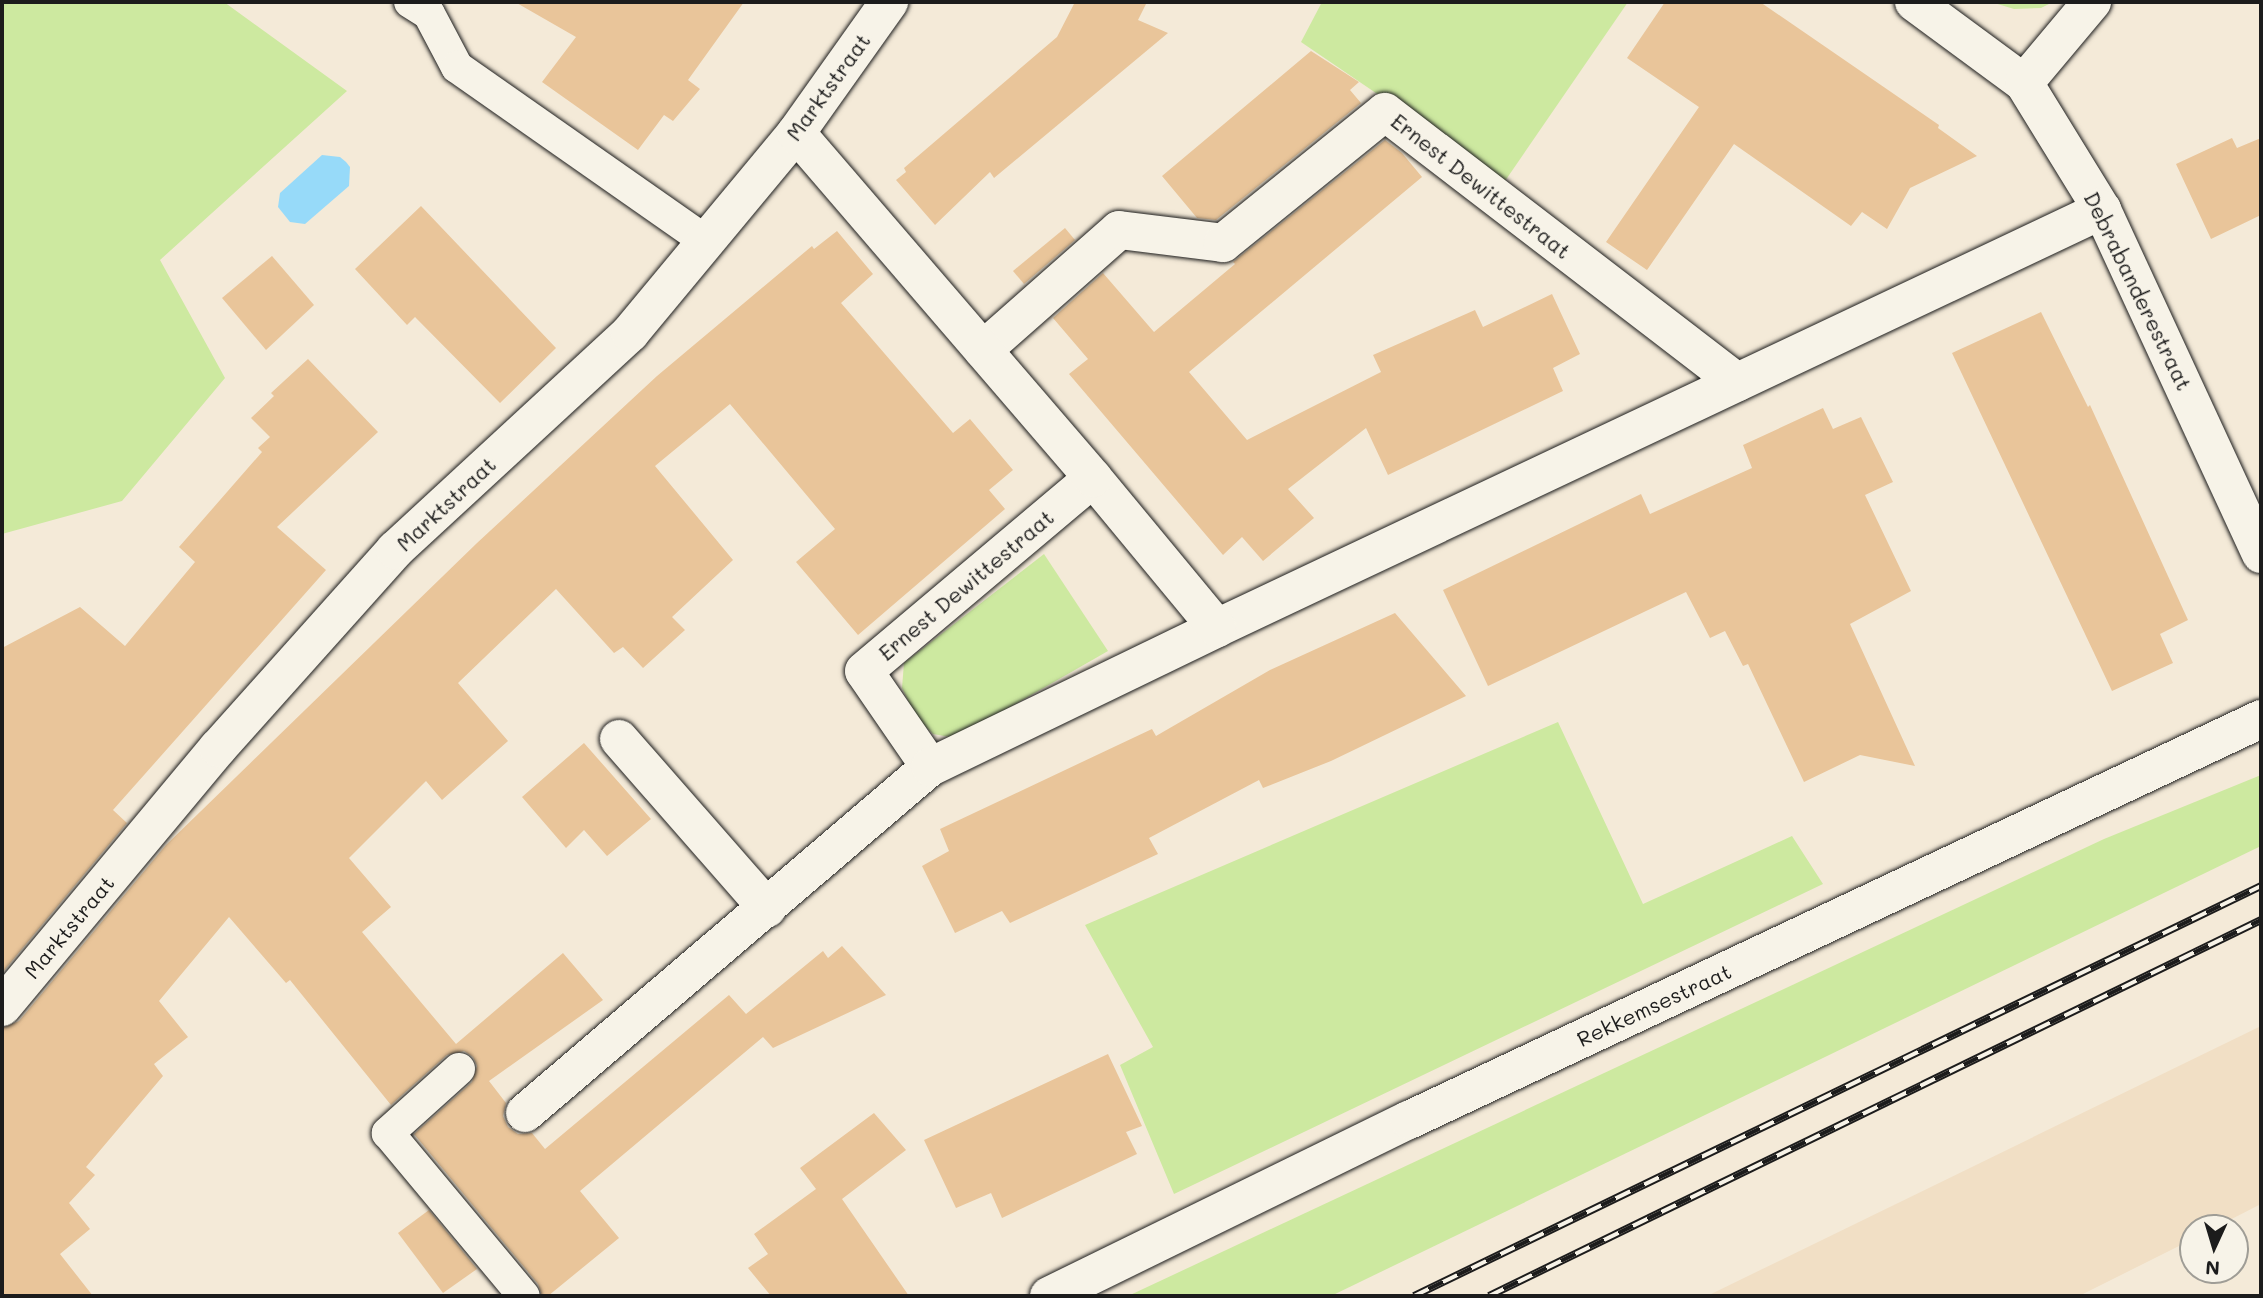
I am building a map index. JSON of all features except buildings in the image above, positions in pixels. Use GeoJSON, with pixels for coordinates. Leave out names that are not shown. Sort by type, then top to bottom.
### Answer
{"type":"FeatureCollection","features":[{"type":"Feature","properties":{"kind":"street","name":"Marktstraat"},"geometry":{"type":"LineString","coordinates":[[2,1007],[218,748],[395,550],[630,333],[796,133],[889,2]]}},
{"type":"Feature","properties":{"kind":"street","name":"Debrabanderestraat"},"geometry":{"type":"LineString","coordinates":[[1914,2],[2024,83],[2102,209],[2261,554]]}},
{"type":"Feature","properties":{"kind":"street"},"geometry":{"type":"LineString","coordinates":[[2024,83],[2092,2]]}},
{"type":"Feature","properties":{"kind":"street","name":"Ernest Dewittestraat"},"geometry":{"type":"LineString","coordinates":[[983,350],[1119,230],[1223,243],[1385,112],[1737,382]]}},
{"type":"Feature","properties":{"kind":"street"},"geometry":{"type":"LineString","coordinates":[[796,133],[1093,478],[1217,628]]}},
{"type":"Feature","properties":{"kind":"street"},"geometry":{"type":"LineString","coordinates":[[525,1113],[930,767],[1217,628],[2102,209]]}},
{"type":"Feature","properties":{"kind":"street","name":"Ernest Dewittestraat"},"geometry":{"type":"LineString","coordinates":[[930,767],[864,671],[1093,478]]}},
{"type":"Feature","properties":{"kind":"street","name":"Rekkemsestraat"},"geometry":{"type":"LineString","coordinates":[[1049,1296],[1422,1114],[2261,719]]}},
{"type":"Feature","properties":{"kind":"street"},"geometry":{"type":"LineString","coordinates":[[619,739],[766,908]]}},
{"type":"Feature","properties":{"kind":"lane"},"geometry":{"type":"LineString","coordinates":[[410,2],[429,14],[457,66],[707,242]]}},
{"type":"Feature","properties":{"kind":"lane"},"geometry":{"type":"LineString","coordinates":[[459,1069],[387,1133],[524,1296]]}},
{"type":"Feature","properties":{"kind":"shaded area"},"geometry":{"type":"Polygon","coordinates":[[[2261,1026],[2261,1204],[2241,1214],[2179,1214],[2179,1246],[2079,1296],[1707,1296],[2261,1026]]]}},
{"type":"Feature","properties":{"kind":"green space"},"geometry":{"type":"Polygon","coordinates":[[[2,2],[224,2],[347,91],[160,260],[225,378],[122,501],[2,534],[2,2]]]}},
{"type":"Feature","properties":{"kind":"green space"},"geometry":{"type":"Polygon","coordinates":[[[1322,2],[1628,2],[1505,181],[1301,42],[1322,2]]]}},
{"type":"Feature","properties":{"kind":"green space"},"geometry":{"type":"Polygon","coordinates":[[[1991,2],[2053,2],[2041,8],[2014,9],[1991,2]]]}},
{"type":"Feature","properties":{"kind":"green space"},"geometry":{"type":"Polygon","coordinates":[[[1044,554],[1108,651],[956,738],[933,734],[916,717],[902,688],[904,663],[1044,554]]]}},
{"type":"Feature","properties":{"kind":"green space"},"geometry":{"type":"Polygon","coordinates":[[[1558,722],[1643,904],[1792,836],[1823,884],[1174,1194],[1120,1065],[1153,1047],[1085,925],[1558,722]]]}},
{"type":"Feature","properties":{"kind":"green space"},"geometry":{"type":"Polygon","coordinates":[[[2261,775],[2261,846],[1331,1296],[1128,1296],[2104,839],[2261,775]]]}},
{"type":"Feature","properties":{"kind":"water"},"geometry":{"type":"Polygon","coordinates":[[[322,155],[340,157],[346,162],[350,167],[349,186],[305,224],[290,222],[278,207],[280,193],[322,155]]]}},
{"type":"Feature","properties":{"kind":"railway"},"geometry":{"type":"LineString","coordinates":[[1414,1296],[2261,886]]}},
{"type":"Feature","properties":{"kind":"railway"},"geometry":{"type":"LineString","coordinates":[[1489,1296],[2261,920]]}}]}
